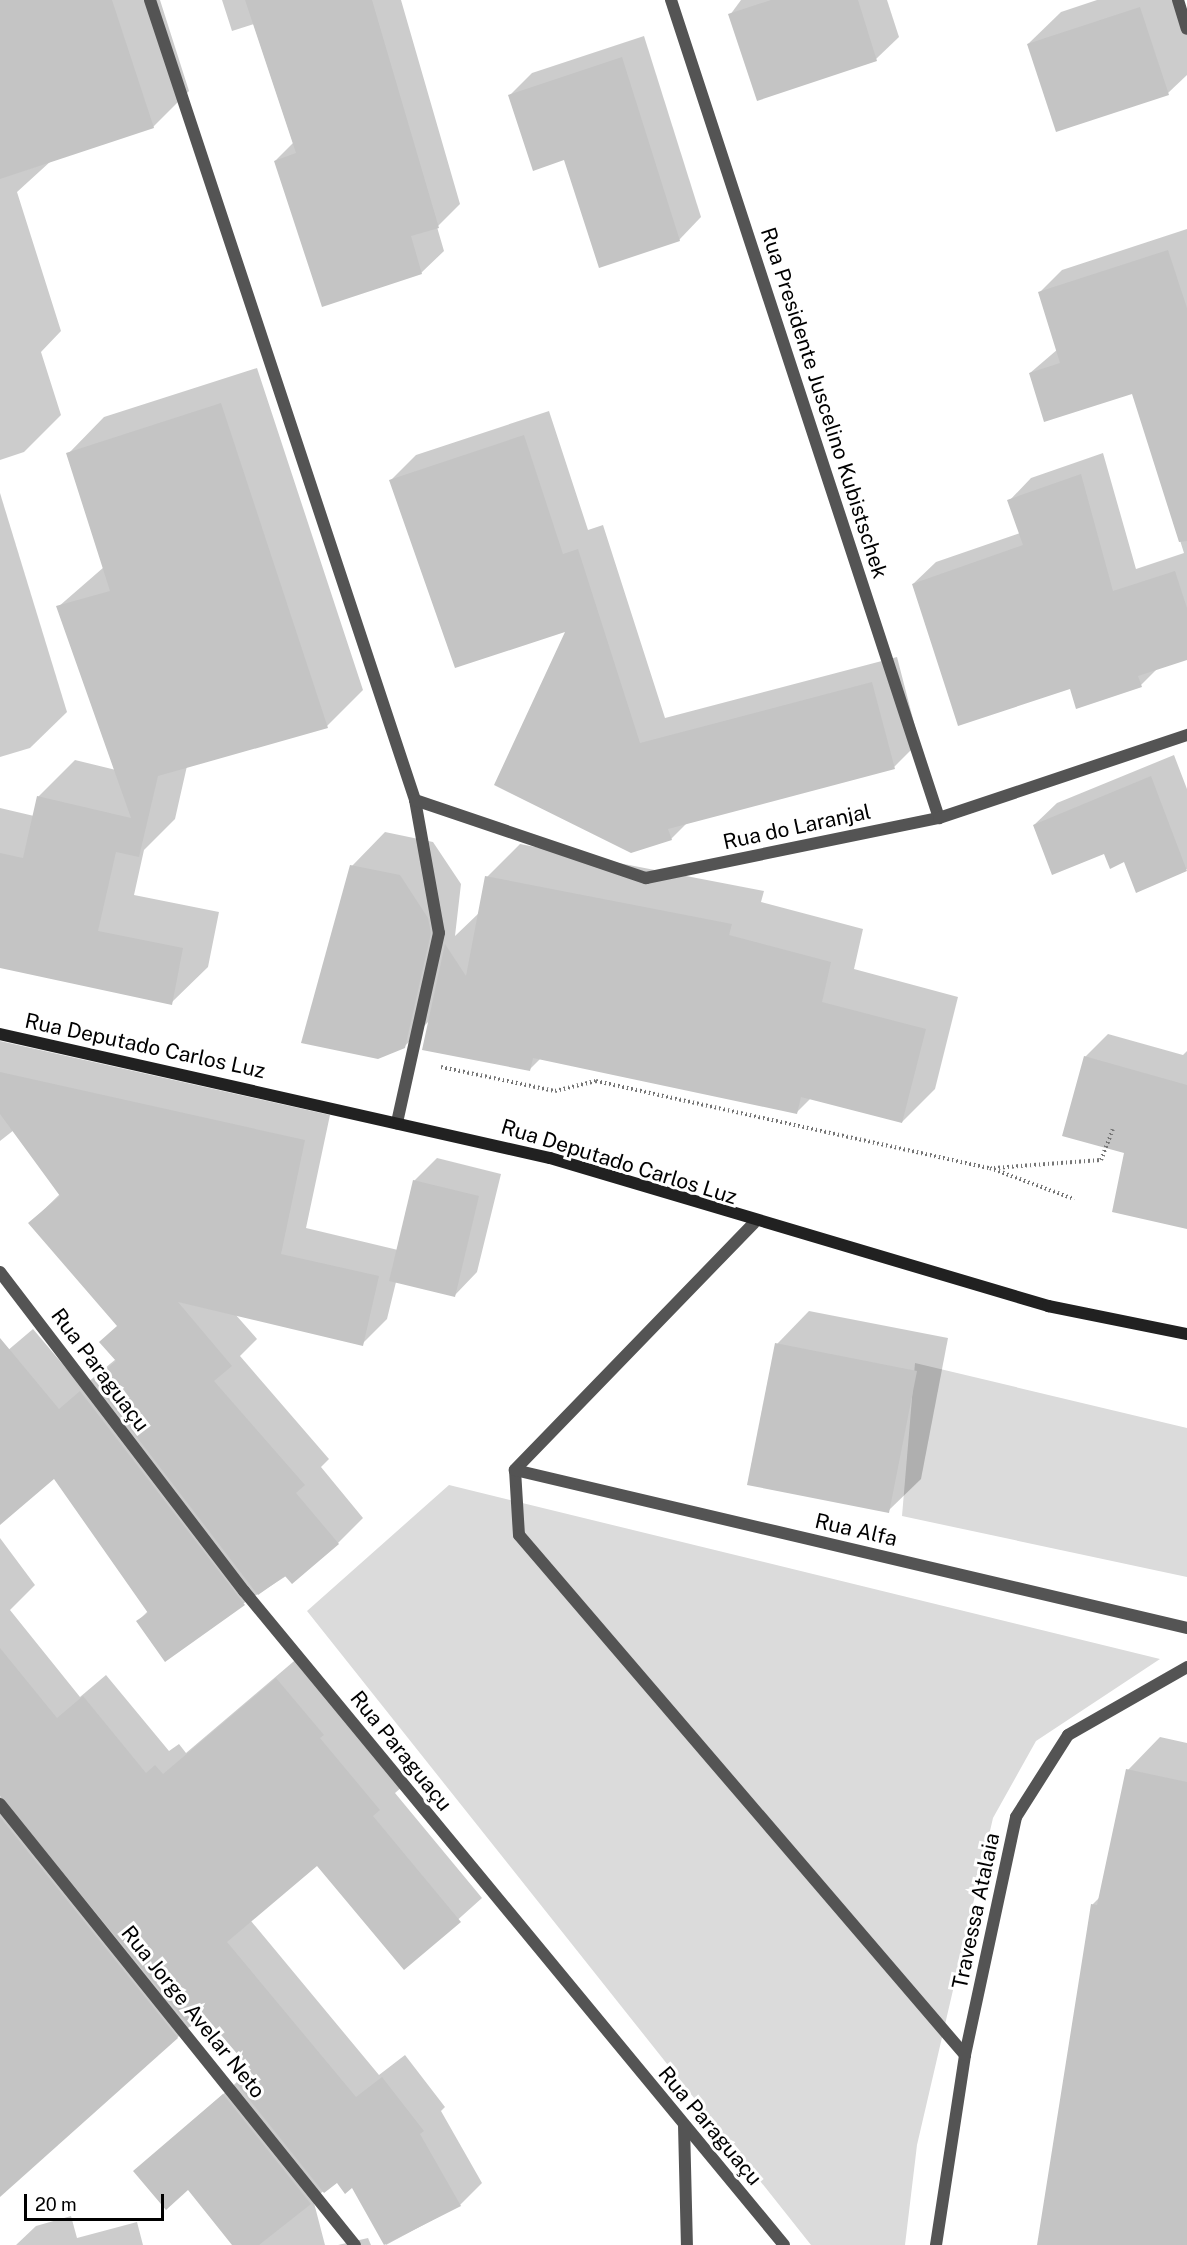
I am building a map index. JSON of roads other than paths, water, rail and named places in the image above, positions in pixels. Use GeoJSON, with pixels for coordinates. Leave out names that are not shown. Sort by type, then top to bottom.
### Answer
{"type":"FeatureCollection","features":[{"type":"Feature","properties":{"kind":"main road","name":"Rua Deputado Carlos Luz"},"geometry":{"type":"LineString","coordinates":[[0,1034],[550,1158],[754,1223],[1048,1306],[1187,1334]]}},
{"type":"Feature","properties":{"kind":"street"},"geometry":{"type":"LineString","coordinates":[[150,0],[416,800],[439,933],[397,1123]]}},
{"type":"Feature","properties":{"kind":"street","name":"Rua Presidente Juscelino Kubistschek"},"geometry":{"type":"LineString","coordinates":[[671,0],[939,818]]}},
{"type":"Feature","properties":{"kind":"street"},"geometry":{"type":"LineString","coordinates":[[1178,0],[1187,29]]}},
{"type":"Feature","properties":{"kind":"street","name":"Rua do Laranjal"},"geometry":{"type":"LineString","coordinates":[[416,800],[646,878],[939,818],[1187,735]]}},
{"type":"Feature","properties":{"kind":"street"},"geometry":{"type":"LineString","coordinates":[[754,1223],[515,1470],[519,1535],[965,2055]]}},
{"type":"Feature","properties":{"kind":"street","name":"Rua Paraguaçu"},"geometry":{"type":"LineString","coordinates":[[0,1272],[244,1591],[784,2245]]}},
{"type":"Feature","properties":{"kind":"street","name":"Rua Alfa"},"geometry":{"type":"LineString","coordinates":[[515,1470],[1187,1628]]}},
{"type":"Feature","properties":{"kind":"street","name":"Travessa Atalaia"},"geometry":{"type":"LineString","coordinates":[[936,2245],[965,2055],[1016,1817],[1068,1736],[1187,1667]]}},
{"type":"Feature","properties":{"kind":"street","name":"Rua Jorge Avelar Neto"},"geometry":{"type":"LineString","coordinates":[[0,1804],[356,2245]]}},
{"type":"Feature","properties":{"kind":"street"},"geometry":{"type":"LineString","coordinates":[[684,2126],[687,2245]]}}]}
